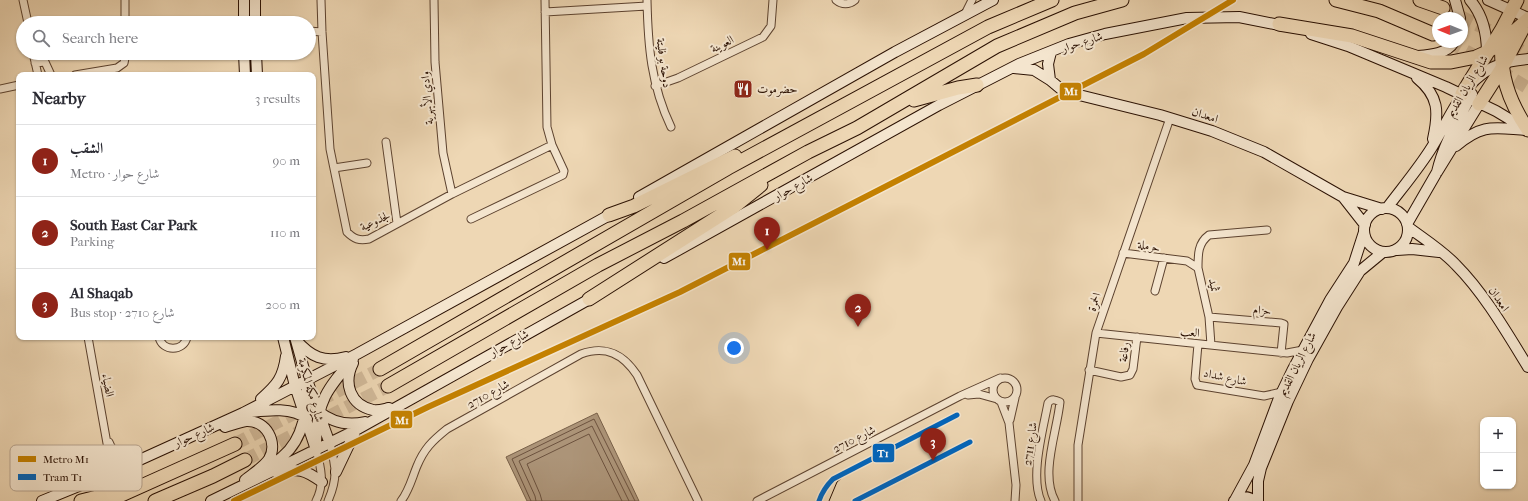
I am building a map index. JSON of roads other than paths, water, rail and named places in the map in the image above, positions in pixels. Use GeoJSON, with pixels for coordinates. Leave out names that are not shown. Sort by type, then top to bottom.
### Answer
{"type":"FeatureCollection","features":[{"type":"Feature","properties":{"kind":"highway"},"geometry":{"type":"LineString","coordinates":[[380,369],[721,172],[988,27],[1052,0]]}},
{"type":"Feature","properties":{"kind":"highway","name":"شارع حوار"},"geometry":{"type":"LineString","coordinates":[[388,386],[598,265],[683,221],[790,162],[857,128],[997,46],[1075,13],[1122,0]]}},
{"type":"Feature","properties":{"kind":"highway"},"geometry":{"type":"LineString","coordinates":[[1336,0],[1379,10],[1432,34]]}},
{"type":"Feature","properties":{"kind":"highway"},"geometry":{"type":"LineString","coordinates":[[1420,0],[1443,8]]}},
{"type":"Feature","properties":{"kind":"highway","name":"شارع الريان القديم"},"geometry":{"type":"LineString","coordinates":[[1470,99],[1487,52],[1502,29],[1514,5]]}},
{"type":"Feature","properties":{"kind":"highway"},"geometry":{"type":"LineString","coordinates":[[1279,24],[1352,36],[1430,62],[1451,62],[1476,58],[1487,52],[1501,43],[1528,19]]}},
{"type":"Feature","properties":{"kind":"highway","name":"شارع الريان القديم"},"geometry":{"type":"LineString","coordinates":[[1470,99],[1502,65],[1528,19]]}},
{"type":"Feature","properties":{"kind":"highway"},"geometry":{"type":"LineString","coordinates":[[1502,29],[1502,65],[1505,86],[1514,107],[1528,130]]}},
{"type":"Feature","properties":{"kind":"highway"},"geometry":{"type":"LineString","coordinates":[[894,106],[958,88],[978,85]]}},
{"type":"Feature","properties":{"kind":"highway"},"geometry":{"type":"LineString","coordinates":[[609,215],[634,206],[740,153],[780,140]]}},
{"type":"Feature","properties":{"kind":"highway"},"geometry":{"type":"LineString","coordinates":[[590,299],[735,206],[790,162]]}},
{"type":"Feature","properties":{"kind":"highway","name":"شارع حوار"},"geometry":{"type":"LineString","coordinates":[[144,485],[234,444]]}},
{"type":"Feature","properties":{"kind":"highway"},"geometry":{"type":"LineString","coordinates":[[167,501],[245,460]]}},
{"type":"Feature","properties":{"kind":"highway"},"geometry":{"type":"LineString","coordinates":[[155,501],[213,476]]}},
{"type":"Feature","properties":{"kind":"highway"},"geometry":{"type":"LineString","coordinates":[[81,501],[120,491]]}},
{"type":"Feature","properties":{"kind":"highway","name":"شارع حوار"},"geometry":{"type":"LineString","coordinates":[[108,501],[130,491]]}},
{"type":"Feature","properties":{"kind":"main road"},"geometry":{"type":"LineString","coordinates":[[244,0],[244,16]]}},
{"type":"Feature","properties":{"kind":"main road"},"geometry":{"type":"LineString","coordinates":[[255,0],[255,16]]}},
{"type":"Feature","properties":{"kind":"main road","name":"شارع حوار"},"geometry":{"type":"LineString","coordinates":[[142,458],[206,431],[357,354],[609,215],[799,106],[993,0]]}},
{"type":"Feature","properties":{"kind":"main road"},"geometry":{"type":"LineString","coordinates":[[1455,0],[1458,12]]}},
{"type":"Feature","properties":{"kind":"main road"},"geometry":{"type":"LineString","coordinates":[[1437,172],[1445,144],[1470,99],[1486,64],[1487,52],[1485,31],[1480,16],[1470,0]]}},
{"type":"Feature","properties":{"kind":"main road"},"geometry":{"type":"LineString","coordinates":[[1488,0],[1514,5],[1528,19]]}},
{"type":"Feature","properties":{"kind":"main road","name":"شارع حوار"},"geometry":{"type":"LineString","coordinates":[[211,501],[356,430],[978,85],[1019,64],[1069,44],[1105,34],[1188,18],[1240,17],[1279,24],[1348,46],[1407,71],[1496,111],[1528,130]]}},
{"type":"Feature","properties":{"kind":"main road"},"geometry":{"type":"LineString","coordinates":[[1411,56],[1430,55],[1441,52],[1448,48]]}},
{"type":"Feature","properties":{"kind":"main road"},"geometry":{"type":"LineString","coordinates":[[1050,80],[1048,64],[1051,52]]}},
{"type":"Feature","properties":{"kind":"main road"},"geometry":{"type":"LineString","coordinates":[[1483,73],[1502,65],[1528,59]]}},
{"type":"Feature","properties":{"kind":"main road"},"geometry":{"type":"LineString","coordinates":[[245,60],[246,72]]}},
{"type":"Feature","properties":{"kind":"main road"},"geometry":{"type":"LineString","coordinates":[[256,60],[257,72]]}},
{"type":"Feature","properties":{"kind":"main road","name":"امعدان"},"geometry":{"type":"LineString","coordinates":[[1012,68],[1034,70],[1062,90],[1170,118],[1212,131],[1264,152],[1343,197],[1384,209]]}},
{"type":"Feature","properties":{"kind":"main road"},"geometry":{"type":"LineString","coordinates":[[1407,71],[1427,87],[1434,100],[1437,111],[1436,127],[1432,147]]}},
{"type":"Feature","properties":{"kind":"main road","name":"شارع الريان القديم"},"geometry":{"type":"LineString","coordinates":[[1384,209],[1470,99]]}},
{"type":"Feature","properties":{"kind":"main road","name":"شارع الريان القديم"},"geometry":{"type":"LineString","coordinates":[[1408,225],[1450,151],[1470,99]]}},
{"type":"Feature","properties":{"kind":"main road"},"geometry":{"type":"LineString","coordinates":[[1450,151],[1461,141],[1486,128],[1496,127],[1528,130]]}},
{"type":"Feature","properties":{"kind":"main road","name":"امعدان"},"geometry":{"type":"LineString","coordinates":[[1343,197],[1365,228]]}},
{"type":"Feature","properties":{"kind":"main road"},"geometry":{"type":"LineString","coordinates":[[1397,250],[1407,238],[1408,225],[1396,210],[1384,209],[1373,213],[1365,228],[1369,244],[1378,251],[1392,252],[1397,250],[1412,249],[1442,252]]}},
{"type":"Feature","properties":{"kind":"main road","name":"امعدان"},"geometry":{"type":"LineString","coordinates":[[1408,225],[1456,265],[1480,293],[1528,367]]}},
{"type":"Feature","properties":{"kind":"main road","name":"شارع الريان القديم"},"geometry":{"type":"LineString","coordinates":[[1235,500],[1254,465],[1282,392],[1293,368],[1330,300],[1354,263],[1365,228]]}},
{"type":"Feature","properties":{"kind":"main road","name":"شارع الريان القديم"},"geometry":{"type":"LineString","coordinates":[[1258,501],[1258,481],[1261,468],[1288,402],[1308,360],[1337,307],[1360,271],[1383,252]]}},
{"type":"Feature","properties":{"kind":"main road","name":"شارع مكة المكرمة"},"geometry":{"type":"LineString","coordinates":[[284,340],[295,386],[316,450]]}},
{"type":"Feature","properties":{"kind":"main road","name":"شارع مكة المكرمة"},"geometry":{"type":"LineString","coordinates":[[296,340],[307,380],[330,444]]}},
{"type":"Feature","properties":{"kind":"main road"},"geometry":{"type":"LineString","coordinates":[[297,340],[305,350],[317,357],[338,359],[357,354]]}},
{"type":"Feature","properties":{"kind":"main road"},"geometry":{"type":"LineString","coordinates":[[243,413],[274,388],[280,379],[287,353]]}},
{"type":"Feature","properties":{"kind":"main road"},"geometry":{"type":"LineString","coordinates":[[357,354],[348,378],[348,388],[352,395],[360,405],[375,410],[394,408]]}},
{"type":"Feature","properties":{"kind":"main road"},"geometry":{"type":"LineString","coordinates":[[316,450],[317,426],[322,401],[357,354]]}},
{"type":"Feature","properties":{"kind":"main road"},"geometry":{"type":"LineString","coordinates":[[229,492],[283,457],[296,440],[305,417],[307,380]]}},
{"type":"Feature","properties":{"kind":"main road"},"geometry":{"type":"LineString","coordinates":[[295,386],[307,401],[319,412],[338,422],[356,424],[371,421]]}},
{"type":"Feature","properties":{"kind":"main road"},"geometry":{"type":"LineString","coordinates":[[243,413],[269,410],[296,413],[305,417],[317,426],[330,444]]}},
{"type":"Feature","properties":{"kind":"main road"},"geometry":{"type":"LineString","coordinates":[[206,431],[247,421],[265,428],[270,435],[273,447],[268,460],[229,492]]}},
{"type":"Feature","properties":{"kind":"main road"},"geometry":{"type":"LineString","coordinates":[[336,472],[356,430]]}},
{"type":"Feature","properties":{"kind":"main road"},"geometry":{"type":"LineString","coordinates":[[260,477],[291,470],[304,471],[322,482]]}},
{"type":"Feature","properties":{"kind":"main road","name":"شارع حوار"},"geometry":{"type":"LineString","coordinates":[[42,501],[66,491]]}},
{"type":"Feature","properties":{"kind":"main road"},"geometry":{"type":"LineString","coordinates":[[1235,500],[1242,497],[1255,501]]}},
{"type":"Feature","properties":{"kind":"street"},"geometry":{"type":"LineString","coordinates":[[23,0],[26,16]]}},
{"type":"Feature","properties":{"kind":"street"},"geometry":{"type":"LineString","coordinates":[[125,0],[125,16]]}},
{"type":"Feature","properties":{"kind":"street","name":"لجذوعية"},"geometry":{"type":"LineString","coordinates":[[321,0],[330,149],[347,232],[352,238],[360,240],[369,239],[452,194],[552,146]]}},
{"type":"Feature","properties":{"kind":"street","name":"وادي الأبهرية"},"geometry":{"type":"LineString","coordinates":[[434,0],[435,62],[443,153],[452,194]]}},
{"type":"Feature","properties":{"kind":"street"},"geometry":{"type":"LineString","coordinates":[[472,219],[563,175],[564,171],[552,146],[547,121],[545,0]]}},
{"type":"Feature","properties":{"kind":"street","name":"العوينة"},"geometry":{"type":"LineString","coordinates":[[655,86],[678,78],[763,37],[771,26],[773,0]]}},
{"type":"Feature","properties":{"kind":"street"},"geometry":{"type":"LineString","coordinates":[[836,0],[845,4],[852,3],[855,0]]}},
{"type":"Feature","properties":{"kind":"street"},"geometry":{"type":"LineString","coordinates":[[965,14],[972,0]]}},
{"type":"Feature","properties":{"kind":"street"},"geometry":{"type":"LineString","coordinates":[[545,12],[647,3]]}},
{"type":"Feature","properties":{"kind":"street","name":"دوحة بو فليتة"},"geometry":{"type":"LineString","coordinates":[[647,3],[650,56],[655,86],[661,106],[671,127]]}},
{"type":"Feature","properties":{"kind":"street"},"geometry":{"type":"LineString","coordinates":[[316,32],[322,32]]}},
{"type":"Feature","properties":{"kind":"street"},"geometry":{"type":"LineString","coordinates":[[34,60],[37,72]]}},
{"type":"Feature","properties":{"kind":"street"},"geometry":{"type":"LineString","coordinates":[[93,72],[117,68],[124,63],[125,60]]}},
{"type":"Feature","properties":{"kind":"street"},"geometry":{"type":"LineString","coordinates":[[35,63],[45,62],[50,72]]}},
{"type":"Feature","properties":{"kind":"street"},"geometry":{"type":"LineString","coordinates":[[0,89],[16,86]]}},
{"type":"Feature","properties":{"kind":"street","name":"الحمرة"},"geometry":{"type":"LineString","coordinates":[[1078,501],[1078,445],[1096,333],[1170,118]]}},
{"type":"Feature","properties":{"kind":"street"},"geometry":{"type":"LineString","coordinates":[[386,142],[397,223]]}},
{"type":"Feature","properties":{"kind":"street"},"geometry":{"type":"LineString","coordinates":[[334,168],[367,163]]}},
{"type":"Feature","properties":{"kind":"street"},"geometry":{"type":"LineString","coordinates":[[1198,268],[1198,253],[1200,245],[1209,235],[1267,230]]}},
{"type":"Feature","properties":{"kind":"street","name":"حرملة"},"geometry":{"type":"LineString","coordinates":[[1123,252],[1164,258],[1155,292]]}},
{"type":"Feature","properties":{"kind":"street","name":"ثميد"},"geometry":{"type":"LineString","coordinates":[[1164,258],[1186,261],[1198,268],[1209,317],[1210,345]]}},
{"type":"Feature","properties":{"kind":"street","name":"حزام"},"geometry":{"type":"LineString","coordinates":[[1209,317],[1284,324],[1281,353]]}},
{"type":"Feature","properties":{"kind":"street","name":"العب"},"geometry":{"type":"LineString","coordinates":[[1096,333],[1287,354],[1303,350]]}},
{"type":"Feature","properties":{"kind":"street","name":"رفاعة"},"geometry":{"type":"LineString","coordinates":[[1090,370],[1121,377],[1130,375],[1133,369],[1137,337]]}},
{"type":"Feature","properties":{"kind":"street","name":"الضياء"},"geometry":{"type":"LineString","coordinates":[[89,340],[108,445]]}},
{"type":"Feature","properties":{"kind":"street"},"geometry":{"type":"LineString","coordinates":[[159,340],[164,347],[170,349],[178,347],[186,340]]}},
{"type":"Feature","properties":{"kind":"street","name":"شارع شداد"},"geometry":{"type":"LineString","coordinates":[[1198,344],[1197,385],[1264,396],[1270,396],[1282,392]]}},
{"type":"Feature","properties":{"kind":"street","name":"شارع 2710"},"geometry":{"type":"LineString","coordinates":[[401,501],[409,488],[423,454],[431,442],[447,429],[581,354],[600,350],[612,352],[625,360],[637,375],[698,501]]}},
{"type":"Feature","properties":{"kind":"street"},"geometry":{"type":"LineString","coordinates":[[1281,353],[1287,356],[1292,362],[1293,368]]}},
{"type":"Feature","properties":{"kind":"street"},"geometry":{"type":"LineString","coordinates":[[1009,423],[1017,393],[1016,384],[1009,378],[1000,378],[993,385],[994,395],[999,400],[1009,423],[1016,485],[1015,501]]}},
{"type":"Feature","properties":{"kind":"street","name":"شارع 2710"},"geometry":{"type":"LineString","coordinates":[[757,501],[960,396],[1000,378]]}},
{"type":"Feature","properties":{"kind":"street","name":"شارع 2710"},"geometry":{"type":"LineString","coordinates":[[960,396],[979,394],[999,400]]}},
{"type":"Feature","properties":{"kind":"street"},"geometry":{"type":"LineString","coordinates":[[1264,396],[1269,400],[1274,412]]}},
{"type":"Feature","properties":{"kind":"street"},"geometry":{"type":"LineString","coordinates":[[999,400],[1006,402],[1015,397]]}},
{"type":"Feature","properties":{"kind":"street","name":"شارع 2711"},"geometry":{"type":"LineString","coordinates":[[1041,501],[1038,494],[1037,484],[1038,462],[1048,403],[1051,400],[1060,402],[1049,468],[1051,492],[1055,501]]}},
{"type":"Feature","properties":{"kind":"street","name":"الضياء"},"geometry":{"type":"LineString","coordinates":[[107,438],[110,445]]}},
{"type":"Feature","properties":{"kind":"street"},"geometry":{"type":"LineString","coordinates":[[328,501],[332,492],[336,472],[330,444]]}},
{"type":"Feature","properties":{"kind":"street"},"geometry":{"type":"LineString","coordinates":[[316,450],[321,466],[322,482],[320,495],[316,501]]}},
{"type":"Feature","properties":{"kind":"water"},"geometry":{"type":"Polygon","coordinates":[[[597,413],[639,501],[527,501],[506,457],[597,413]]]}},
{"type":"Feature","properties":{"kind":"tunnel"},"geometry":{"type":"LineString","coordinates":[[1443,8],[1490,31],[1528,55]]}},
{"type":"Feature","properties":{"kind":"tunnel"},"geometry":{"type":"LineString","coordinates":[[1460,48],[1528,88]]}},
{"type":"Feature","properties":{"kind":"tunnel"},"geometry":{"type":"LineString","coordinates":[[235,444],[380,369]]}},
{"type":"Feature","properties":{"kind":"tunnel"},"geometry":{"type":"LineString","coordinates":[[245,460],[388,386]]}},
{"type":"Feature","properties":{"kind":"tram line","name":"T1"},"geometry":{"type":"LineString","coordinates":[[819,501],[824,489],[833,479],[957,415]]}},
{"type":"Feature","properties":{"kind":"tram line","name":"T1"},"geometry":{"type":"LineString","coordinates":[[855,501],[970,442]]}},
{"type":"Feature","properties":{"kind":"tram line"},"geometry":{"type":"LineString","coordinates":[[829,501],[837,482],[852,469]]}},
{"type":"Feature","properties":{"kind":"metro line","name":"M1"},"geometry":{"type":"LineString","coordinates":[[234,501],[428,407],[680,292],[1144,54],[1233,0]]}},
{"type":"Feature","properties":{"kind":"place","name":"حضرموت"},"geometry":{"type":"Point","coordinates":[743,89]}},
{"type":"Feature","properties":{"kind":"place","name":"الشقب"},"geometry":{"type":"Point","coordinates":[767,250]}},
{"type":"Feature","properties":{"kind":"place","name":"South East Car Park"},"geometry":{"type":"Point","coordinates":[858,327]}},
{"type":"Feature","properties":{"kind":"place","name":"Al Shaqab"},"geometry":{"type":"Point","coordinates":[933,461]}}]}
